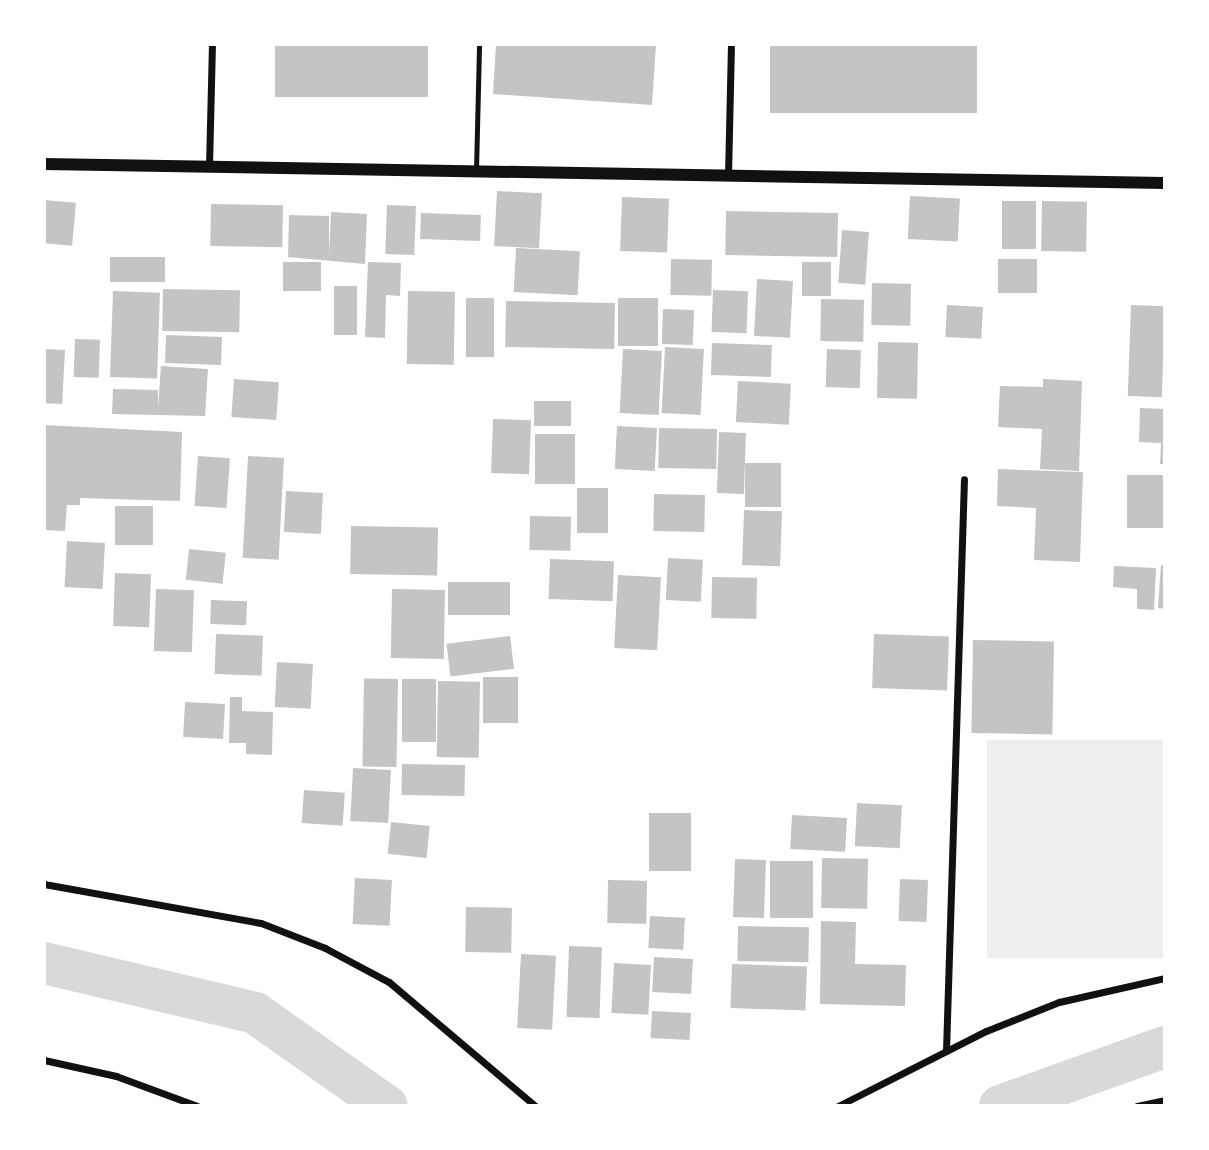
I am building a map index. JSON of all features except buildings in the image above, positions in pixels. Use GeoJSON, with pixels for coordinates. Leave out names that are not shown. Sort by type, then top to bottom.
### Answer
{"type":"FeatureCollection","features":[{"type":"Feature","properties":{"kind":"street"},"geometry":{"type":"LineString","coordinates":[[209,166],[212,44]]}},
{"type":"Feature","properties":{"kind":"street"},"geometry":{"type":"LineString","coordinates":[[727,176],[731,44]]}},
{"type":"Feature","properties":{"kind":"street"},"geometry":{"type":"LineString","coordinates":[[44,164],[1165,183]]}},
{"type":"Feature","properties":{"kind":"street"},"geometry":{"type":"LineString","coordinates":[[946,1051],[964,479]]}},
{"type":"Feature","properties":{"kind":"street"},"geometry":{"type":"LineString","coordinates":[[44,884],[261,923],[325,948],[389,982],[535,1106]]}},
{"type":"Feature","properties":{"kind":"street"},"geometry":{"type":"LineString","coordinates":[[838,1106],[946,1051],[1059,1002],[1165,978]]}},
{"type":"Feature","properties":{"kind":"street"},"geometry":{"type":"LineString","coordinates":[[44,1060],[116,1076],[197,1106]]}},
{"type":"Feature","properties":{"kind":"street"},"geometry":{"type":"LineString","coordinates":[[1137,1106],[1165,1100]]}},
{"type":"Feature","properties":{"kind":"lane"},"geometry":{"type":"LineString","coordinates":[[476,171],[479,44]]}},
{"type":"Feature","properties":{"kind":"shaded area"},"geometry":{"type":"Polygon","coordinates":[[[987,740],[1165,740],[1165,958],[987,958],[987,740]]]}},
{"type":"Feature","properties":{"kind":"waterway"},"geometry":{"type":"LineString","coordinates":[[44,963],[255,1013],[387,1106]]}},
{"type":"Feature","properties":{"kind":"waterway"},"geometry":{"type":"LineString","coordinates":[[1000,1106],[1165,1047]]}}]}
